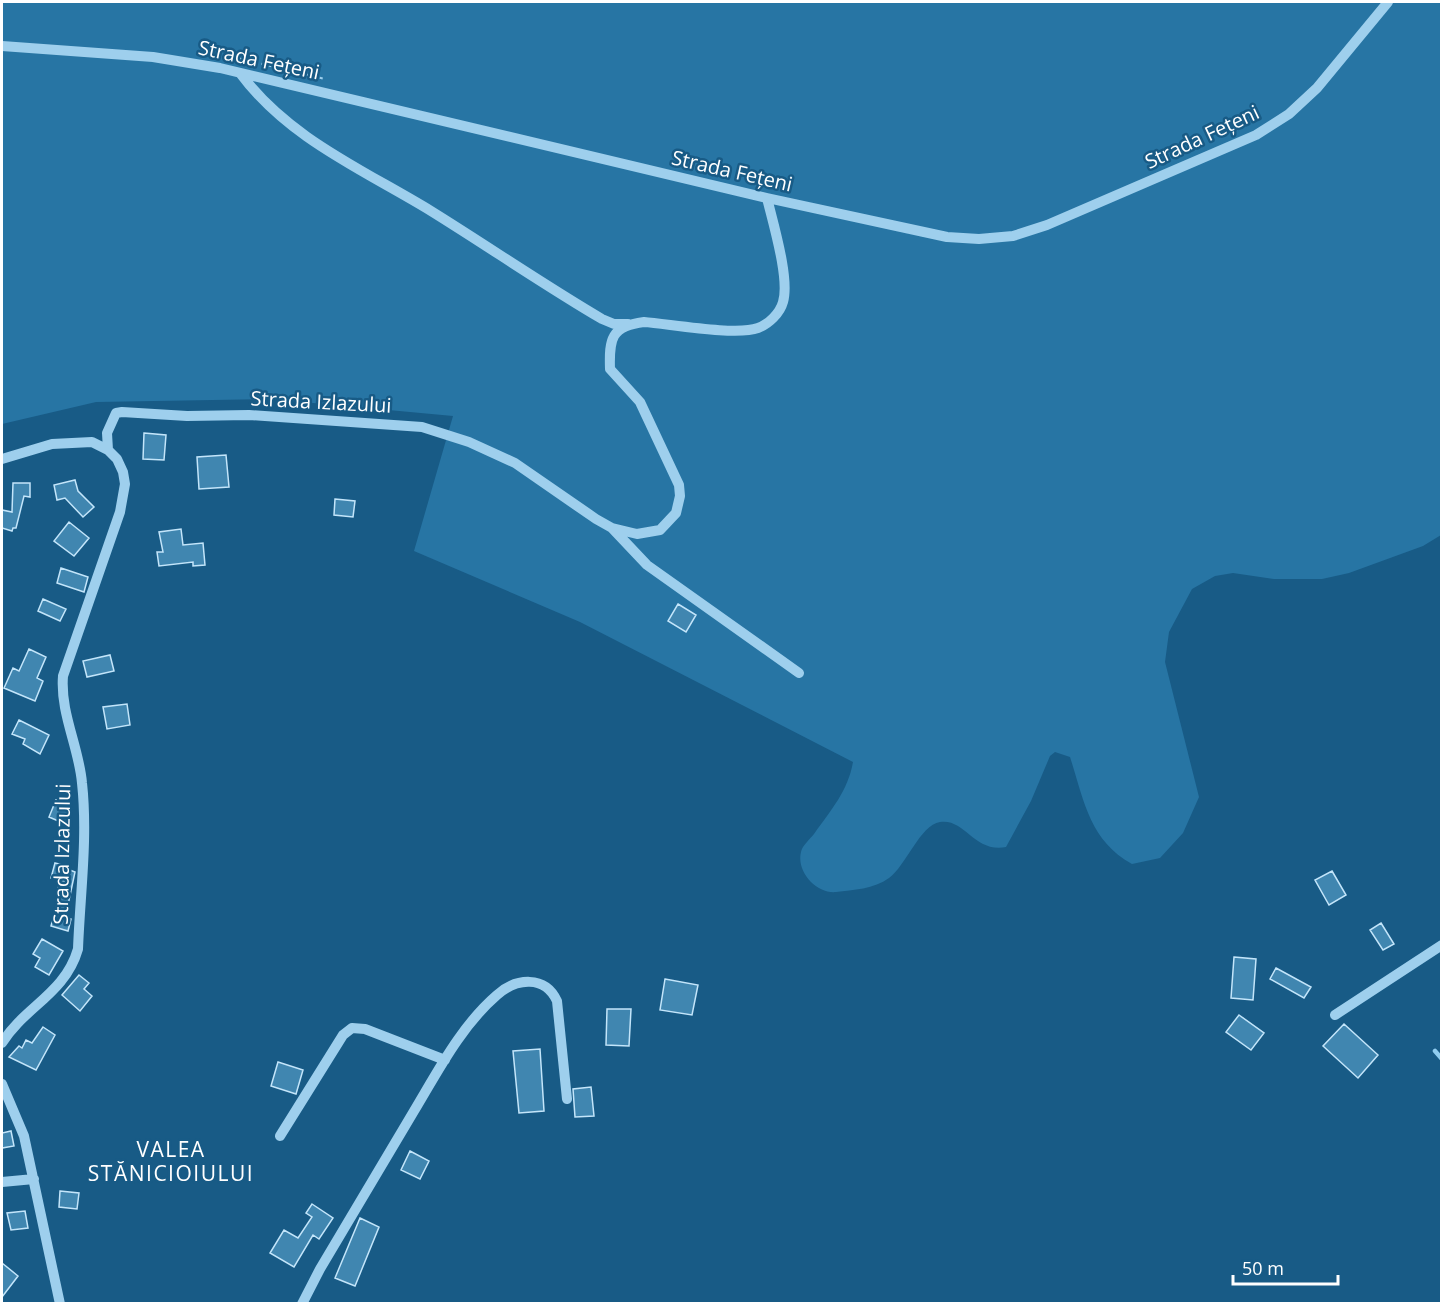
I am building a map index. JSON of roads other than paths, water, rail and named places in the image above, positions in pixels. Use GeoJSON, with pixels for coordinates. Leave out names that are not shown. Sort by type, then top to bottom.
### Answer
{"type":"FeatureCollection","features":[{"type":"Feature","properties":{"kind":"street","name":"Strada Fețeni"},"geometry":{"type":"LineString","coordinates":[[2,46],[153,57],[240,73],[767,198],[947,237],[979,240],[1013,236],[1076,214],[1256,135],[1288,114],[1317,88],[1388,2]]}},
{"type":"Feature","properties":{"kind":"street"},"geometry":{"type":"LineString","coordinates":[[240,73],[268,105],[307,139],[383,182],[602,319],[614,324],[644,322],[735,330],[757,328],[768,322],[783,302],[784,285],[767,198]]}},
{"type":"Feature","properties":{"kind":"street","name":"Strada Izlazului"},"geometry":{"type":"LineString","coordinates":[[2,1043],[63,980],[74,964],[78,949],[84,803],[78,752],[62,692],[67,657],[123,497],[125,484],[123,472],[117,459],[108,450],[109,425],[116,414],[122,412],[187,416],[249,415],[422,428],[469,442],[515,463],[612,528],[637,534],[660,530],[676,513],[680,496],[669,462],[640,402],[610,369],[610,342],[616,332],[629,324]]}},
{"type":"Feature","properties":{"kind":"street"},"geometry":{"type":"LineString","coordinates":[[2,459],[52,444],[73,442],[92,442],[108,450]]}},
{"type":"Feature","properties":{"kind":"street"},"geometry":{"type":"LineString","coordinates":[[612,528],[646,565],[799,673]]}},
{"type":"Feature","properties":{"kind":"street"},"geometry":{"type":"LineString","coordinates":[[1335,1015],[1442,945]]}},
{"type":"Feature","properties":{"kind":"street"},"geometry":{"type":"LineString","coordinates":[[302,1304],[460,1037],[497,995],[512,985],[528,981],[543,983],[552,991],[557,1001],[567,1099]]}},
{"type":"Feature","properties":{"kind":"street"},"geometry":{"type":"LineString","coordinates":[[280,1136],[343,1035],[352,1028],[365,1029],[445,1060]]}},
{"type":"Feature","properties":{"kind":"street"},"geometry":{"type":"LineString","coordinates":[[2,1084],[24,1136],[60,1304]]}},
{"type":"Feature","properties":{"kind":"street"},"geometry":{"type":"LineString","coordinates":[[2,1182],[34,1179]]}},
{"type":"Feature","properties":{"kind":"waterway"},"geometry":{"type":"LineString","coordinates":[[1435,1051],[1442,1059]]}},
{"type":"Feature","properties":{"kind":"district","name":"VALEA STĂNICIOIULUI"},"geometry":{"type":"Point","coordinates":[171,1162]}}]}
